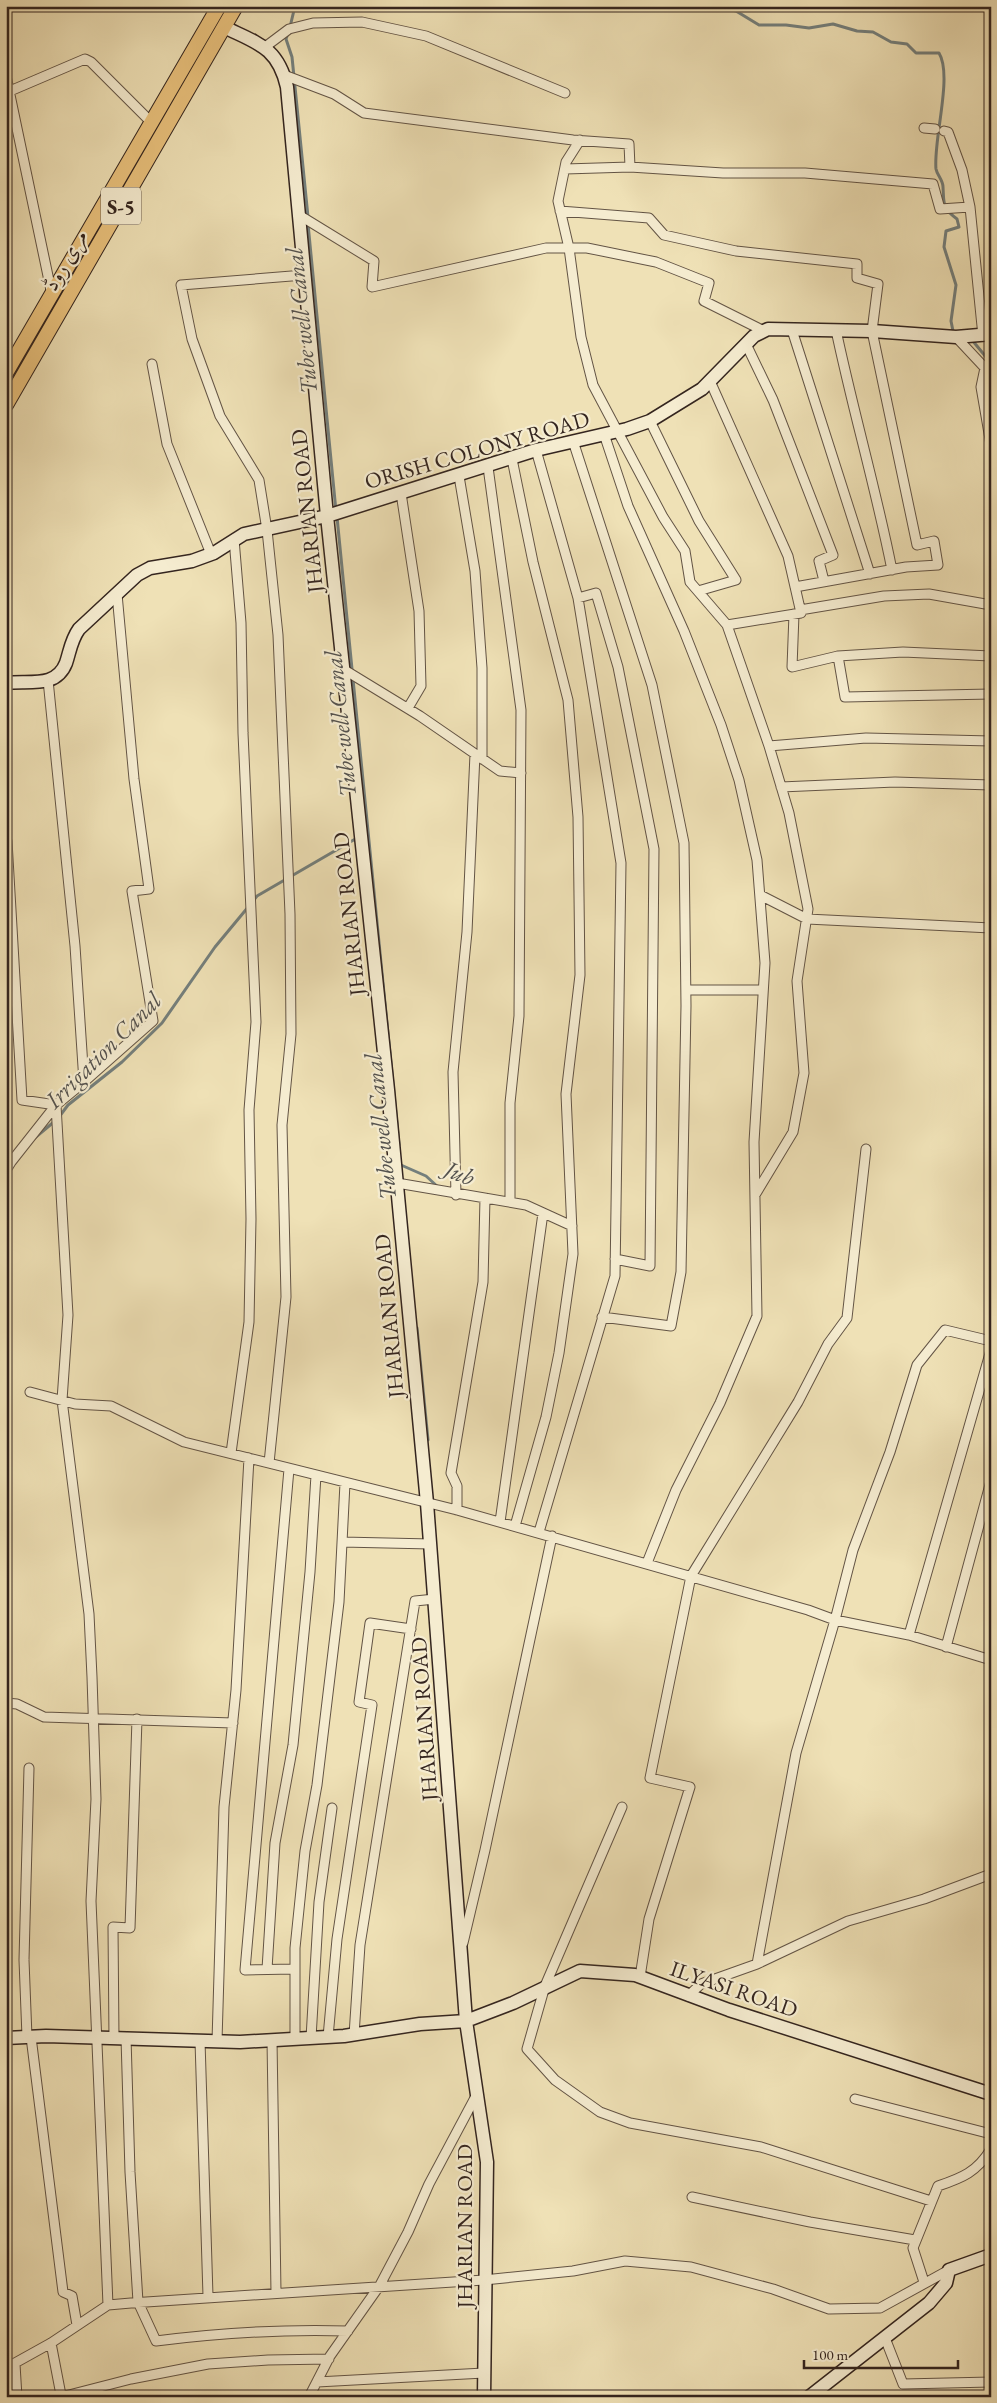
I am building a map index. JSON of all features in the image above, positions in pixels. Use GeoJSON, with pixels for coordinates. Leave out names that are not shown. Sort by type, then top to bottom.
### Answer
{"type":"FeatureCollection","features":[{"type":"Feature","properties":{"kind":"main road","name":"مری روڈ"},"geometry":{"type":"LineString","coordinates":[[6,373],[219,6]]}},
{"type":"Feature","properties":{"kind":"main road","name":"مری روڈ"},"geometry":{"type":"LineString","coordinates":[[6,406],[236,6]]}},
{"type":"Feature","properties":{"kind":"main road","name":"JHARIAN ROAD"},"geometry":{"type":"LineString","coordinates":[[224,28],[265,47],[274,55],[284,75],[327,516],[397,1183],[431,1544],[466,2021],[488,2162],[484,2280],[484,2397]]}},
{"type":"Feature","properties":{"kind":"main road"},"geometry":{"type":"LineString","coordinates":[[125,169],[138,176]]}},
{"type":"Feature","properties":{"kind":"main road"},"geometry":{"type":"LineString","coordinates":[[764,331],[836,330],[956,337],[984,336]]}},
{"type":"Feature","properties":{"kind":"main road","name":"ORISH COLONY ROAD"},"geometry":{"type":"LineString","coordinates":[[48,680],[55,679],[63,670],[74,637],[79,630],[137,576],[150,568],[192,561],[211,554],[244,534],[327,516],[488,467],[536,450],[617,431],[650,421],[682,402],[710,381],[754,336],[764,331]]}},
{"type":"Feature","properties":{"kind":"main road"},"geometry":{"type":"LineString","coordinates":[[6,683],[48,680]]}},
{"type":"Feature","properties":{"kind":"main road","name":"ILYASI ROAD"},"geometry":{"type":"LineString","coordinates":[[6,2038],[95,2037],[217,2041],[272,2040],[328,2037],[420,2024],[466,2021],[512,2003],[580,1971],[640,1977],[688,1996],[991,2094]]}},
{"type":"Feature","properties":{"kind":"main road"},"geometry":{"type":"LineString","coordinates":[[809,2397],[940,2292],[946,2283],[949,2270],[991,2255]]}},
{"type":"Feature","properties":{"kind":"street"},"geometry":{"type":"LineString","coordinates":[[265,47],[289,29],[313,23],[362,22],[426,36],[565,93]]}},
{"type":"Feature","properties":{"kind":"street"},"geometry":{"type":"LineString","coordinates":[[10,90],[85,59],[91,62],[152,123]]}},
{"type":"Feature","properties":{"kind":"street"},"geometry":{"type":"LineString","coordinates":[[284,75],[334,94],[364,113],[580,140],[629,144],[630,167]]}},
{"type":"Feature","properties":{"kind":"street"},"geometry":{"type":"LineString","coordinates":[[6,76],[52,295]]}},
{"type":"Feature","properties":{"kind":"street"},"geometry":{"type":"LineString","coordinates":[[924,128],[934,130]]}},
{"type":"Feature","properties":{"kind":"street"},"geometry":{"type":"LineString","coordinates":[[944,131],[948,132],[962,170],[970,207],[984,336]]}},
{"type":"Feature","properties":{"kind":"street"},"geometry":{"type":"LineString","coordinates":[[580,140],[566,162],[558,201],[568,248],[582,337],[593,385],[663,517],[685,551],[690,582],[727,625],[769,746],[789,814],[808,908],[797,980],[804,1073],[793,1132],[755,1195]]}},
{"type":"Feature","properties":{"kind":"street"},"geometry":{"type":"LineString","coordinates":[[565,168],[630,167],[724,173],[805,173],[933,184],[940,209],[970,207]]}},
{"type":"Feature","properties":{"kind":"street"},"geometry":{"type":"LineString","coordinates":[[560,210],[649,218],[664,235],[736,251],[857,264],[857,278],[878,284],[872,331],[917,545],[934,541],[938,564],[795,586]]}},
{"type":"Feature","properties":{"kind":"street"},"geometry":{"type":"LineString","coordinates":[[299,215],[374,261],[372,287],[546,248],[587,248],[656,262],[709,282],[704,301],[764,331]]}},
{"type":"Feature","properties":{"kind":"street"},"geometry":{"type":"LineString","coordinates":[[269,1463],[286,1297],[282,1125],[291,1034],[290,914],[278,635],[267,530],[258,480],[220,416],[192,339],[181,285],[304,275]]}},
{"type":"Feature","properties":{"kind":"street"},"geometry":{"type":"LineString","coordinates":[[792,330],[870,574]]}},
{"type":"Feature","properties":{"kind":"street"},"geometry":{"type":"LineString","coordinates":[[836,330],[852,403],[879,505],[892,570]]}},
{"type":"Feature","properties":{"kind":"street"},"geometry":{"type":"LineString","coordinates":[[956,337],[985,368],[981,387],[991,445]]}},
{"type":"Feature","properties":{"kind":"street"},"geometry":{"type":"LineString","coordinates":[[746,344],[773,400],[834,555],[819,561],[824,581]]}},
{"type":"Feature","properties":{"kind":"street"},"geometry":{"type":"LineString","coordinates":[[152,364],[167,444],[211,554]]}},
{"type":"Feature","properties":{"kind":"street"},"geometry":{"type":"LineString","coordinates":[[710,381],[788,556],[795,586],[797,612],[792,667],[838,656],[903,652],[991,656]]}},
{"type":"Feature","properties":{"kind":"street"},"geometry":{"type":"LineString","coordinates":[[650,421],[699,521],[736,580],[698,591]]}},
{"type":"Feature","properties":{"kind":"street"},"geometry":{"type":"LineString","coordinates":[[604,434],[628,506],[684,631],[721,725],[739,780],[757,860],[765,963],[754,1142],[757,1316],[720,1403],[676,1490],[647,1563]]}},
{"type":"Feature","properties":{"kind":"street"},"geometry":{"type":"LineString","coordinates":[[573,441],[652,685],[668,755],[684,843],[686,990],[681,1272],[671,1326],[602,1317]]}},
{"type":"Feature","properties":{"kind":"street"},"geometry":{"type":"LineString","coordinates":[[536,450],[578,598],[621,863],[614,1276],[539,1532]]}},
{"type":"Feature","properties":{"kind":"street"},"geometry":{"type":"LineString","coordinates":[[512,459],[534,562],[568,700],[578,818],[580,975],[566,1094],[573,1254],[559,1353],[546,1417],[515,1526]]}},
{"type":"Feature","properties":{"kind":"street"},"geometry":{"type":"LineString","coordinates":[[488,467],[521,710],[519,1016],[510,1103],[510,1202]]}},
{"type":"Feature","properties":{"kind":"street"},"geometry":{"type":"LineString","coordinates":[[456,1195],[453,1072],[467,932],[482,668],[475,570],[459,476]]}},
{"type":"Feature","properties":{"kind":"street"},"geometry":{"type":"LineString","coordinates":[[401,493],[419,611],[421,686],[408,708]]}},
{"type":"Feature","properties":{"kind":"street"},"geometry":{"type":"LineString","coordinates":[[231,1453],[249,1322],[251,1219],[249,1110],[256,1022],[243,733],[241,623],[234,540]]}},
{"type":"Feature","properties":{"kind":"street"},"geometry":{"type":"LineString","coordinates":[[578,598],[596,593],[618,668],[654,850],[650,1266],[615,1259]]}},
{"type":"Feature","properties":{"kind":"street"},"geometry":{"type":"LineString","coordinates":[[6,1170],[56,1105],[153,1021],[132,891],[149,889],[134,779],[117,594]]}},
{"type":"Feature","properties":{"kind":"street"},"geometry":{"type":"LineString","coordinates":[[727,625],[884,596],[929,594],[991,605]]}},
{"type":"Feature","properties":{"kind":"street"},"geometry":{"type":"LineString","coordinates":[[838,656],[845,697],[991,694]]}},
{"type":"Feature","properties":{"kind":"street"},"geometry":{"type":"LineString","coordinates":[[343,669],[408,708],[500,771],[521,773]]}},
{"type":"Feature","properties":{"kind":"street"},"geometry":{"type":"LineString","coordinates":[[48,680],[74,946],[84,1082]]}},
{"type":"Feature","properties":{"kind":"street"},"geometry":{"type":"LineString","coordinates":[[769,746],[866,738],[991,741]]}},
{"type":"Feature","properties":{"kind":"street"},"geometry":{"type":"LineString","coordinates":[[781,787],[895,782],[991,785]]}},
{"type":"Feature","properties":{"kind":"street"},"geometry":{"type":"LineString","coordinates":[[7,841],[22,1100],[56,1105]]}},
{"type":"Feature","properties":{"kind":"street"},"geometry":{"type":"LineString","coordinates":[[760,895],[807,919],[991,928]]}},
{"type":"Feature","properties":{"kind":"street"},"geometry":{"type":"LineString","coordinates":[[686,990],[764,990]]}},
{"type":"Feature","properties":{"kind":"street"},"geometry":{"type":"LineString","coordinates":[[56,1105],[68,1315],[62,1400],[89,1614],[96,1799],[91,1902],[95,2037],[108,2305]]}},
{"type":"Feature","properties":{"kind":"street"},"geometry":{"type":"LineString","coordinates":[[640,1977],[649,1919],[690,1788],[650,1778],[692,1576],[798,1402],[828,1344],[847,1318],[866,1149]]}},
{"type":"Feature","properties":{"kind":"street"},"geometry":{"type":"LineString","coordinates":[[397,1183],[456,1195],[526,1205],[572,1226]]}},
{"type":"Feature","properties":{"kind":"street"},"geometry":{"type":"LineString","coordinates":[[457,1510],[457,1486],[451,1473],[483,1282],[485,1198]]}},
{"type":"Feature","properties":{"kind":"street"},"geometry":{"type":"LineString","coordinates":[[500,1522],[543,1213]]}},
{"type":"Feature","properties":{"kind":"street"},"geometry":{"type":"LineString","coordinates":[[757,1964],[796,1752],[836,1620],[853,1550],[890,1452],[918,1365],[945,1330],[991,1341]]}},
{"type":"Feature","properties":{"kind":"street"},"geometry":{"type":"LineString","coordinates":[[909,1635],[991,1350]]}},
{"type":"Feature","properties":{"kind":"street"},"geometry":{"type":"LineString","coordinates":[[30,1392],[62,1400],[111,1406],[184,1442],[539,1532],[836,1620],[909,1635],[991,1660]]}},
{"type":"Feature","properties":{"kind":"street"},"geometry":{"type":"LineString","coordinates":[[217,2041],[224,1807],[233,1723],[248,1458]]}},
{"type":"Feature","properties":{"kind":"street"},"geometry":{"type":"LineString","coordinates":[[289,1469],[245,1970],[294,1969]]}},
{"type":"Feature","properties":{"kind":"street"},"geometry":{"type":"LineString","coordinates":[[267,1969],[275,1844],[293,1745],[310,1572],[316,1476]]}},
{"type":"Feature","properties":{"kind":"street"},"geometry":{"type":"LineString","coordinates":[[946,1646],[991,1481]]}},
{"type":"Feature","properties":{"kind":"street"},"geometry":{"type":"LineString","coordinates":[[295,2039],[294,1969],[305,1850],[316,1785],[339,1602],[345,1482]]}},
{"type":"Feature","properties":{"kind":"street"},"geometry":{"type":"LineString","coordinates":[[461,1951],[485,1850],[552,1536]]}},
{"type":"Feature","properties":{"kind":"street"},"geometry":{"type":"LineString","coordinates":[[342,1542],[431,1544]]}},
{"type":"Feature","properties":{"kind":"street"},"geometry":{"type":"LineString","coordinates":[[354,2034],[360,1945],[416,1601],[435,1599]]}},
{"type":"Feature","properties":{"kind":"street"},"geometry":{"type":"LineString","coordinates":[[328,2037],[337,1939],[372,1705],[359,1702],[370,1623],[411,1629]]}},
{"type":"Feature","properties":{"kind":"street"},"geometry":{"type":"LineString","coordinates":[[6,1703],[17,1704],[44,1717],[233,1723]]}},
{"type":"Feature","properties":{"kind":"street"},"geometry":{"type":"LineString","coordinates":[[137,1719],[130,1928],[113,1927],[138,2302],[156,2341],[207,2334],[304,2329],[348,2331]]}},
{"type":"Feature","properties":{"kind":"street"},"geometry":{"type":"LineString","coordinates":[[29,1768],[24,1951],[29,2037],[63,2292],[72,2296],[78,2325]]}},
{"type":"Feature","properties":{"kind":"street"},"geometry":{"type":"LineString","coordinates":[[622,1807],[545,1986],[527,2049],[554,2080],[600,2112],[630,2123],[761,2146],[931,2201]]}},
{"type":"Feature","properties":{"kind":"street"},"geometry":{"type":"LineString","coordinates":[[311,2038],[319,1902],[332,1808]]}},
{"type":"Feature","properties":{"kind":"street"},"geometry":{"type":"LineString","coordinates":[[688,1996],[701,1984],[757,1964],[848,1922],[924,1899],[991,1874]]}},
{"type":"Feature","properties":{"kind":"street"},"geometry":{"type":"LineString","coordinates":[[200,2040],[208,2296]]}},
{"type":"Feature","properties":{"kind":"street"},"geometry":{"type":"LineString","coordinates":[[272,2040],[276,2292]]}},
{"type":"Feature","properties":{"kind":"street"},"geometry":{"type":"LineString","coordinates":[[309,2397],[328,2359],[380,2285],[408,2232],[429,2184],[478,2092]]}},
{"type":"Feature","properties":{"kind":"street"},"geometry":{"type":"LineString","coordinates":[[854,2099],[991,2134]]}},
{"type":"Feature","properties":{"kind":"street"},"geometry":{"type":"LineString","coordinates":[[924,2282],[912,2248],[938,2186],[963,2178],[984,2160],[991,2149]]}},
{"type":"Feature","properties":{"kind":"street"},"geometry":{"type":"LineString","coordinates":[[692,2197],[810,2222],[915,2240]]}},
{"type":"Feature","properties":{"kind":"street"},"geometry":{"type":"LineString","coordinates":[[6,2368],[51,2343],[108,2305],[208,2296],[484,2280],[572,2271],[625,2261],[657,2262],[691,2267],[773,2289],[830,2309],[880,2308],[924,2282],[949,2270]]}},
{"type":"Feature","properties":{"kind":"street"},"geometry":{"type":"LineString","coordinates":[[885,2338],[903,2384],[991,2382]]}},
{"type":"Feature","properties":{"kind":"street"},"geometry":{"type":"LineString","coordinates":[[51,2343],[61,2396],[208,2364],[328,2359]]}},
{"type":"Feature","properties":{"kind":"street"},"geometry":{"type":"LineString","coordinates":[[15,2364],[17,2397]]}},
{"type":"Feature","properties":{"kind":"street"},"geometry":{"type":"LineString","coordinates":[[317,2382],[484,2373]]}},
{"type":"Feature","properties":{"kind":"waterway","name":"Tube well Canal"},"geometry":{"type":"LineString","coordinates":[[290,27],[295,6]]}},
{"type":"Feature","properties":{"kind":"waterway","name":"Irrigation Canal"},"geometry":{"type":"LineString","coordinates":[[715,6],[736,11],[759,25],[786,25],[809,28],[833,24],[857,31],[873,32],[891,42],[907,44],[916,53],[939,53],[943,63],[944,77],[936,169],[943,184],[946,209],[957,219],[959,227],[946,231],[944,247],[956,285],[951,321],[953,331],[956,332]]}},
{"type":"Feature","properties":{"kind":"waterway","name":"Tube well Canal"},"geometry":{"type":"LineString","coordinates":[[288,33],[286,39],[292,57],[308,217]]}},
{"type":"Feature","properties":{"kind":"waterway","name":"Tube well Canal"},"geometry":{"type":"LineString","coordinates":[[308,224],[336,511]]}},
{"type":"Feature","properties":{"kind":"waterway","name":"Irrigation Canal"},"geometry":{"type":"LineString","coordinates":[[972,340],[991,363]]}},
{"type":"Feature","properties":{"kind":"waterway","name":"Tube well Canal"},"geometry":{"type":"LineString","coordinates":[[337,517],[399,1145]]}},
{"type":"Feature","properties":{"kind":"waterway"},"geometry":{"type":"LineString","coordinates":[[253,901],[257,896],[357,838]]}},
{"type":"Feature","properties":{"kind":"waterway","name":"Irrigation Canal"},"geometry":{"type":"LineString","coordinates":[[59,1117],[68,1105],[122,1062],[162,1023],[215,947],[249,906]]}},
{"type":"Feature","properties":{"kind":"waterway","name":"Irrigation Canal"},"geometry":{"type":"LineString","coordinates":[[31,1141],[55,1121]]}},
{"type":"Feature","properties":{"kind":"waterway","name":"Jub"},"geometry":{"type":"LineString","coordinates":[[401,1165],[426,1176],[438,1187]]}},
{"type":"Feature","properties":{"kind":"waterway","name":"Tube well Canal"},"geometry":{"type":"LineString","coordinates":[[417,1328],[428,1440]]}}]}
